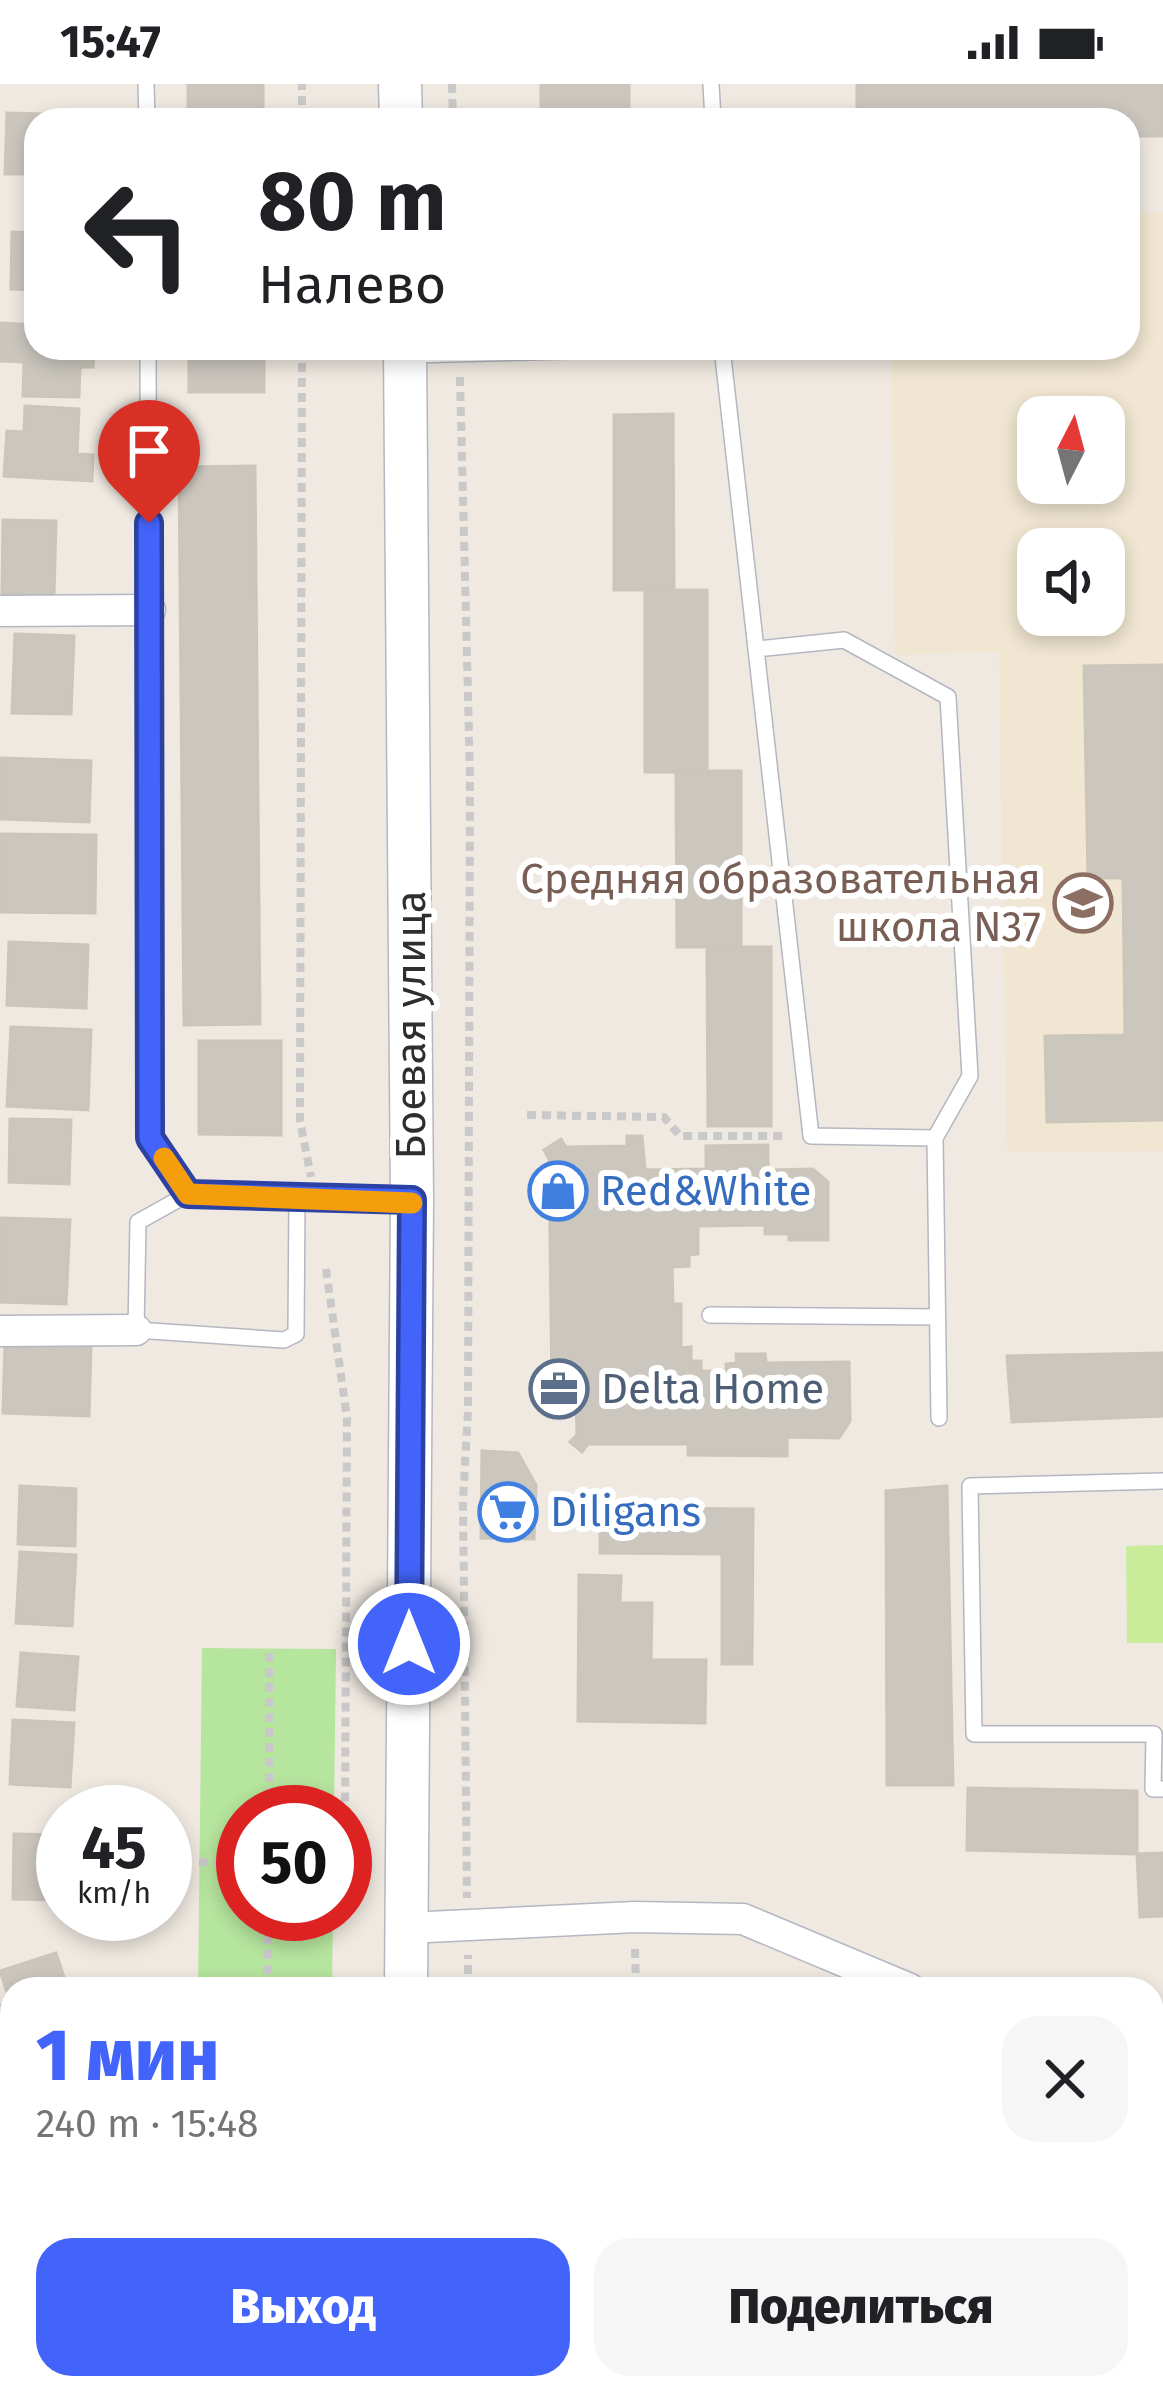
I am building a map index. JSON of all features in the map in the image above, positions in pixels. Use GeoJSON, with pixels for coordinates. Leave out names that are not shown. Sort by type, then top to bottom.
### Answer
{"type":"FeatureCollection","features":[{"type":"Feature","properties":{"kind":"main road","name":"Боевая улица"},"geometry":{"type":"LineString","coordinates":[[405,360],[412,1200],[406,1977]]}},
{"type":"Feature","properties":{"kind":"street"},"geometry":{"type":"LineString","coordinates":[[0,611],[150,610]]}},
{"type":"Feature","properties":{"kind":"street"},"geometry":{"type":"LineString","coordinates":[[0,1331],[136,1330]]}},
{"type":"Feature","properties":{"kind":"street"},"geometry":{"type":"LineString","coordinates":[[406,1928],[635,1917],[743,1919],[881,1977]]}},
{"type":"Feature","properties":{"kind":"lane"},"geometry":{"type":"LineString","coordinates":[[148,360],[150,1138],[188,1194]]}},
{"type":"Feature","properties":{"kind":"lane"},"geometry":{"type":"LineString","coordinates":[[723,360],[811,1136],[935,1138]]}},
{"type":"Feature","properties":{"kind":"lane"},"geometry":{"type":"LineString","coordinates":[[757,649],[844,640],[948,697],[970,1076],[935,1138],[939,1418]]}},
{"type":"Feature","properties":{"kind":"lane"},"geometry":{"type":"LineString","coordinates":[[306,1197],[296,1334],[284,1340],[136,1330],[138,1222],[188,1194],[306,1197],[412,1200]]}},
{"type":"Feature","properties":{"kind":"lane"},"geometry":{"type":"LineString","coordinates":[[710,1315],[937,1317]]}},
{"type":"Feature","properties":{"kind":"lane"},"geometry":{"type":"LineString","coordinates":[[1163,1481],[970,1486],[974,1734],[1154,1734],[1154,1789],[1163,1789]]}},
{"type":"Feature","properties":{"kind":"path"},"geometry":{"type":"LineString","coordinates":[[302,360],[301,1120],[306,1197]]}},
{"type":"Feature","properties":{"kind":"path"},"geometry":{"type":"LineString","coordinates":[[459,360],[470,777],[468,1410],[463,1499],[467,1977]]}},
{"type":"Feature","properties":{"kind":"path"},"geometry":{"type":"LineString","coordinates":[[527,1115],[664,1117],[680,1136],[811,1136]]}},
{"type":"Feature","properties":{"kind":"path"},"geometry":{"type":"LineString","coordinates":[[325,1264],[347,1418],[345,1785]]}},
{"type":"Feature","properties":{"kind":"path"},"geometry":{"type":"LineString","coordinates":[[268,1785],[269,1648]]}},
{"type":"Feature","properties":{"kind":"path"},"geometry":{"type":"LineString","coordinates":[[200,1862],[216,1862]]}},
{"type":"Feature","properties":{"kind":"path"},"geometry":{"type":"LineString","coordinates":[[268,1941],[268,1977]]}},
{"type":"Feature","properties":{"kind":"shaded area","name":"Средняя образовательная школа N37"},"geometry":{"type":"Polygon","coordinates":[[[1163,212],[1163,1151],[1007,1152],[999,652],[895,655],[891,360],[1140,360],[1140,213],[1163,212]]]}},
{"type":"Feature","properties":{"kind":"green space"},"geometry":{"type":"Polygon","coordinates":[[[1163,1545],[1163,1643],[1127,1643],[1126,1546],[1163,1545]]]}},
{"type":"Feature","properties":{"kind":"green space"},"geometry":{"type":"Polygon","coordinates":[[[202,1648],[336,1649],[334,1785],[216,1785],[216,1941],[333,1941],[332,1977],[198,1977],[202,1648]]]}},
{"type":"Feature","properties":{"kind":"building"},"geometry":{"type":"Polygon","coordinates":[[[188,84],[263,84],[263,108],[188,108],[188,84]]]}},
{"type":"Feature","properties":{"kind":"building"},"geometry":{"type":"Polygon","coordinates":[[[541,84],[629,84],[629,108],[541,108],[541,84]]]}},
{"type":"Feature","properties":{"kind":"building"},"geometry":{"type":"Polygon","coordinates":[[[857,84],[1163,84],[1163,136],[1140,136],[1140,108],[857,108],[857,84]]]}},
{"type":"Feature","properties":{"kind":"building"},"geometry":{"type":"Polygon","coordinates":[[[7,113],[24,113],[24,174],[5,174],[7,113]]]}},
{"type":"Feature","properties":{"kind":"building"},"geometry":{"type":"Polygon","coordinates":[[[12,232],[24,232],[24,290],[11,289],[12,232]]]}},
{"type":"Feature","properties":{"kind":"building"},"geometry":{"type":"Polygon","coordinates":[[[0,323],[24,324],[24,360],[93,360],[93,367],[80,367],[79,397],[23,396],[24,362],[0,361],[0,323]]]}},
{"type":"Feature","properties":{"kind":"building"},"geometry":{"type":"Polygon","coordinates":[[[189,360],[264,360],[264,392],[189,392],[189,360]]]}},
{"type":"Feature","properties":{"kind":"building"},"geometry":{"type":"Polygon","coordinates":[[[25,406],[79,409],[77,454],[93,455],[92,481],[4,476],[7,431],[24,432],[25,406]]]}},
{"type":"Feature","properties":{"kind":"building"},"geometry":{"type":"Polygon","coordinates":[[[673,414],[674,590],[614,590],[614,415],[673,414]]]}},
{"type":"Feature","properties":{"kind":"building"},"geometry":{"type":"Polygon","coordinates":[[[255,466],[260,1024],[184,1025],[179,467],[255,466]]]}},
{"type":"Feature","properties":{"kind":"building"},"geometry":{"type":"Polygon","coordinates":[[[3,520],[56,521],[54,595],[2,594],[3,520]]]}},
{"type":"Feature","properties":{"kind":"building"},"geometry":{"type":"Polygon","coordinates":[[[645,590],[707,590],[707,771],[645,772],[645,590]]]}},
{"type":"Feature","properties":{"kind":"building"},"geometry":{"type":"Polygon","coordinates":[[[15,634],[74,636],[71,714],[12,713],[15,634]]]}},
{"type":"Feature","properties":{"kind":"building"},"geometry":{"type":"Polygon","coordinates":[[[1163,665],[1163,1120],[1047,1122],[1045,1036],[1125,1035],[1123,878],[1088,878],[1084,666],[1163,665]]]}},
{"type":"Feature","properties":{"kind":"building"},"geometry":{"type":"Polygon","coordinates":[[[0,758],[91,761],[89,822],[0,819],[0,758]]]}},
{"type":"Feature","properties":{"kind":"building"},"geometry":{"type":"Polygon","coordinates":[[[676,771],[741,771],[741,947],[677,947],[676,771]]]}},
{"type":"Feature","properties":{"kind":"building"},"geometry":{"type":"Polygon","coordinates":[[[0,834],[96,835],[95,913],[0,912],[0,834]]]}},
{"type":"Feature","properties":{"kind":"building"},"geometry":{"type":"Polygon","coordinates":[[[9,942],[88,945],[86,1008],[7,1005],[9,942]]]}},
{"type":"Feature","properties":{"kind":"building"},"geometry":{"type":"Polygon","coordinates":[[[707,947],[771,947],[771,1126],[708,1126],[707,947]]]}},
{"type":"Feature","properties":{"kind":"building"},"geometry":{"type":"Polygon","coordinates":[[[11,1027],[91,1030],[88,1110],[7,1106],[11,1027]]]}},
{"type":"Feature","properties":{"kind":"building"},"geometry":{"type":"Polygon","coordinates":[[[199,1041],[281,1041],[281,1135],[199,1134],[199,1041]]]}},
{"type":"Feature","properties":{"kind":"building"},"geometry":{"type":"Polygon","coordinates":[[[10,1119],[71,1120],[69,1184],[9,1182],[10,1119]]]}},
{"type":"Feature","properties":{"kind":"building"},"geometry":{"type":"Polygon","coordinates":[[[627,1136],[642,1136],[645,1170],[706,1169],[706,1146],[768,1145],[768,1170],[813,1169],[828,1182],[828,1240],[789,1240],[789,1234],[765,1234],[765,1225],[698,1226],[698,1254],[689,1255],[689,1266],[672,1267],[673,1304],[681,1304],[681,1348],[691,1347],[691,1361],[701,1361],[701,1371],[726,1371],[726,1364],[737,1363],[736,1354],[765,1354],[766,1363],[849,1362],[850,1421],[839,1438],[787,1437],[787,1456],[688,1455],[688,1444],[588,1444],[582,1452],[570,1442],[577,1435],[576,1392],[552,1392],[549,1159],[544,1150],[561,1139],[566,1147],[627,1146],[627,1136]]]}},
{"type":"Feature","properties":{"kind":"building"},"geometry":{"type":"Polygon","coordinates":[[[0,1218],[70,1220],[66,1304],[0,1302],[0,1218]]]}},
{"type":"Feature","properties":{"kind":"building"},"geometry":{"type":"Polygon","coordinates":[[[5,1343],[91,1346],[89,1416],[3,1413],[5,1343]]]}},
{"type":"Feature","properties":{"kind":"building"},"geometry":{"type":"Polygon","coordinates":[[[1163,1353],[1163,1416],[1012,1422],[1007,1356],[1163,1353]]]}},
{"type":"Feature","properties":{"kind":"building","name":"Diligans"},"geometry":{"type":"Polygon","coordinates":[[[482,1451],[518,1453],[536,1485],[534,1539],[481,1538],[482,1451]]]}},
{"type":"Feature","properties":{"kind":"building"},"geometry":{"type":"Polygon","coordinates":[[[20,1486],[76,1489],[75,1546],[18,1544],[20,1486]]]}},
{"type":"Feature","properties":{"kind":"building"},"geometry":{"type":"Polygon","coordinates":[[[947,1486],[953,1785],[887,1785],[886,1491],[947,1486]]]}},
{"type":"Feature","properties":{"kind":"building"},"geometry":{"type":"Polygon","coordinates":[[[600,1508],[753,1509],[752,1664],[722,1664],[722,1554],[600,1553],[600,1508]]]}},
{"type":"Feature","properties":{"kind":"building"},"geometry":{"type":"Polygon","coordinates":[[[20,1552],[76,1555],[72,1626],[16,1623],[20,1552]]]}},
{"type":"Feature","properties":{"kind":"building"},"geometry":{"type":"Polygon","coordinates":[[[579,1575],[621,1576],[620,1603],[652,1603],[651,1660],[706,1660],[705,1723],[578,1721],[579,1575]]]}},
{"type":"Feature","properties":{"kind":"building"},"geometry":{"type":"Polygon","coordinates":[[[21,1653],[78,1657],[74,1710],[17,1706],[21,1653]]]}},
{"type":"Feature","properties":{"kind":"building"},"geometry":{"type":"Polygon","coordinates":[[[13,1720],[74,1723],[70,1785],[10,1784],[13,1720]]]}},
{"type":"Feature","properties":{"kind":"building"},"geometry":{"type":"Polygon","coordinates":[[[968,1788],[1137,1791],[1137,1854],[967,1850],[968,1788]]]}},
{"type":"Feature","properties":{"kind":"building"},"geometry":{"type":"Polygon","coordinates":[[[14,1834],[36,1834],[36,1899],[13,1899],[14,1834]]]}},
{"type":"Feature","properties":{"kind":"building"},"geometry":{"type":"Polygon","coordinates":[[[1163,1853],[1163,1916],[1140,1917],[1137,1854],[1163,1853]]]}},
{"type":"Feature","properties":{"kind":"building"},"geometry":{"type":"Polygon","coordinates":[[[56,1953],[64,1977],[2,1977],[0,1971],[56,1953]]]}},
{"type":"Feature","properties":{"kind":"slow traffic"},"geometry":{"type":"LineString","coordinates":[[164,1158],[188,1194],[412,1203]]}},
{"type":"Feature","properties":{"kind":"place","name":"Средняя образовательная школа N37"},"geometry":{"type":"Point","coordinates":[1083,903]}},
{"type":"Feature","properties":{"kind":"place","name":"Red&White"},"geometry":{"type":"Point","coordinates":[558,1191]}},
{"type":"Feature","properties":{"kind":"place","name":"Delta Home"},"geometry":{"type":"Point","coordinates":[559,1389]}},
{"type":"Feature","properties":{"kind":"place","name":"Diligans"},"geometry":{"type":"Point","coordinates":[508,1512]}},
{"type":"Feature","properties":{"kind":"route"},"geometry":{"type":"LineString","coordinates":[[149,523],[150,1138],[188,1194],[412,1200],[409,1644]]}}]}
